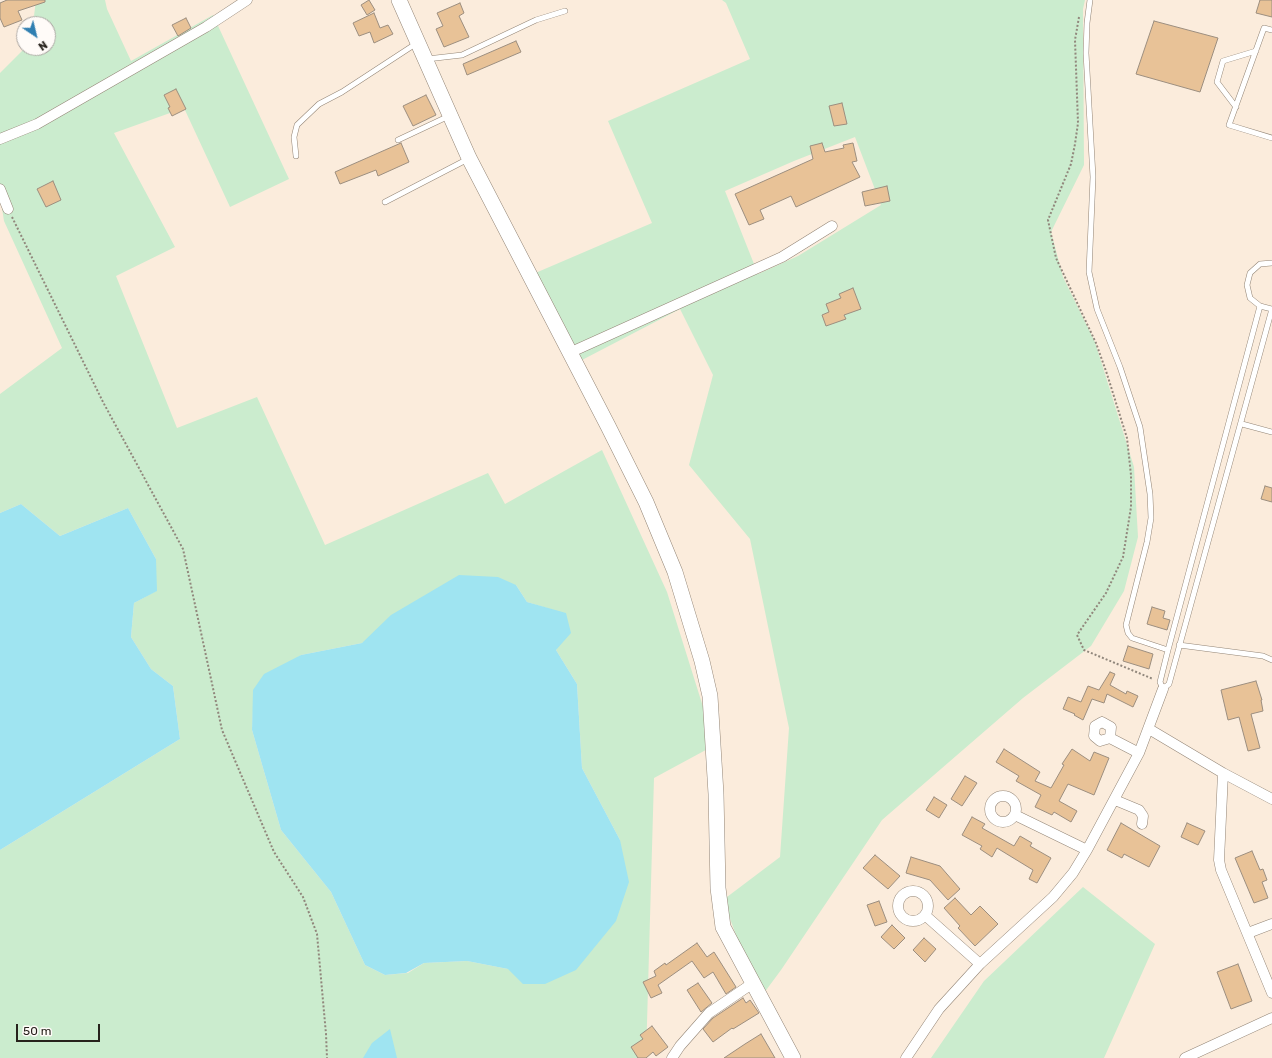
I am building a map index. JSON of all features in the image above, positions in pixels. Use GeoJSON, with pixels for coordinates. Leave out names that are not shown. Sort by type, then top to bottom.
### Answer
{"type":"FeatureCollection","features":[{"type":"Feature","properties":{"kind":"main road"},"geometry":{"type":"LineString","coordinates":[[399,0],[449,116],[469,158],[646,502],[675,572],[702,661],[710,696],[716,794],[718,888],[723,927],[792,1058]]}},
{"type":"Feature","properties":{"kind":"street"},"geometry":{"type":"LineString","coordinates":[[0,139],[36,124],[206,27],[247,0]]}},
{"type":"Feature","properties":{"kind":"street"},"geometry":{"type":"LineString","coordinates":[[0,189],[8,209]]}},
{"type":"Feature","properties":{"kind":"street"},"geometry":{"type":"LineString","coordinates":[[569,353],[782,256],[832,226]]}},
{"type":"Feature","properties":{"kind":"street"},"geometry":{"type":"LineString","coordinates":[[906,1058],[939,1009],[980,964],[1053,896],[1073,873],[1115,800],[1139,753],[1149,729],[1162,685]]}},
{"type":"Feature","properties":{"kind":"street"},"geometry":{"type":"LineString","coordinates":[[1149,729],[1223,773],[1272,799]]}},
{"type":"Feature","properties":{"kind":"street"},"geometry":{"type":"LineString","coordinates":[[1110,738],[1139,753]]}},
{"type":"Feature","properties":{"kind":"street"},"geometry":{"type":"LineString","coordinates":[[1223,773],[1219,860],[1221,870],[1272,993]]}},
{"type":"Feature","properties":{"kind":"street"},"geometry":{"type":"LineString","coordinates":[[1115,800],[1139,810],[1143,816],[1142,824]]}},
{"type":"Feature","properties":{"kind":"street"},"geometry":{"type":"LineString","coordinates":[[1015,815],[1087,850]]}},
{"type":"Feature","properties":{"kind":"street"},"geometry":{"type":"LineString","coordinates":[[926,916],[980,964]]}},
{"type":"Feature","properties":{"kind":"street"},"geometry":{"type":"LineString","coordinates":[[1248,933],[1272,924]]}},
{"type":"Feature","properties":{"kind":"street"},"geometry":{"type":"LineString","coordinates":[[672,1058],[680,1046],[709,1013],[752,983]]}},
{"type":"Feature","properties":{"kind":"street"},"geometry":{"type":"LineString","coordinates":[[1185,1058],[1272,1018]]}},
{"type":"Feature","properties":{"kind":"lane"},"geometry":{"type":"LineString","coordinates":[[1090,0],[1087,23],[1086,53],[1092,177],[1089,272],[1097,309],[1120,367],[1140,427],[1150,494],[1151,518],[1147,542],[1126,625],[1128,633],[1132,638],[1168,650]]}},
{"type":"Feature","properties":{"kind":"lane"},"geometry":{"type":"LineString","coordinates":[[426,60],[462,55],[536,20],[565,11]]}},
{"type":"Feature","properties":{"kind":"lane"},"geometry":{"type":"LineString","coordinates":[[1272,30],[1264,28],[1229,125],[1272,138]]}},
{"type":"Feature","properties":{"kind":"lane"},"geometry":{"type":"LineString","coordinates":[[296,156],[294,137],[298,125],[319,104],[342,92],[418,42]]}},
{"type":"Feature","properties":{"kind":"lane"},"geometry":{"type":"LineString","coordinates":[[1236,107],[1217,82],[1222,61],[1256,50]]}},
{"type":"Feature","properties":{"kind":"lane"},"geometry":{"type":"LineString","coordinates":[[398,140],[449,116]]}},
{"type":"Feature","properties":{"kind":"lane"},"geometry":{"type":"LineString","coordinates":[[385,202],[469,158]]}},
{"type":"Feature","properties":{"kind":"lane"},"geometry":{"type":"LineString","coordinates":[[1260,306],[1168,650],[1162,685],[1170,684],[1179,645],[1242,424],[1272,309],[1260,306],[1250,298],[1247,286],[1250,273],[1260,264],[1272,263]]}},
{"type":"Feature","properties":{"kind":"lane"},"geometry":{"type":"LineString","coordinates":[[1242,424],[1272,432]]}},
{"type":"Feature","properties":{"kind":"lane"},"geometry":{"type":"LineString","coordinates":[[1179,645],[1263,656],[1272,660]]}},
{"type":"Feature","properties":{"kind":"path"},"geometry":{"type":"LineString","coordinates":[[1079,13],[1075,40],[1078,123],[1076,144],[1071,164],[1048,220],[1056,258],[1096,344],[1127,438],[1131,475],[1131,507],[1123,557],[1106,593],[1077,635],[1084,650],[1162,685]]}},
{"type":"Feature","properties":{"kind":"path"},"geometry":{"type":"LineString","coordinates":[[8,209],[103,402],[183,549],[222,730],[274,852],[304,897],[317,934],[327,1058]]}},
{"type":"Feature","properties":{"kind":"green space"},"geometry":{"type":"Polygon","coordinates":[[[36,0],[105,0],[107,9],[131,61],[213,15],[289,179],[230,207],[184,108],[114,133],[175,247],[116,276],[177,428],[257,397],[325,545],[488,473],[505,504],[602,450],[667,592],[715,745],[654,778],[646,1058],[0,1058],[0,850],[180,739],[173,686],[151,669],[131,637],[134,603],[156,591],[156,559],[128,508],[60,536],[21,504],[0,513],[0,394],[62,348],[4,221],[0,195],[0,73],[17,56],[56,56],[56,16],[34,16],[36,0]],[[516,585],[362,643],[301,655],[254,690],[252,730],[281,830],[331,892],[365,965],[385,975],[408,973],[424,963],[467,961],[508,969],[620,840],[582,768],[577,684],[556,650],[566,614],[527,602],[516,585]]]}},
{"type":"Feature","properties":{"kind":"green space"},"geometry":{"type":"Polygon","coordinates":[[[722,0],[1085,0],[1083,9],[1084,165],[1051,232],[1063,277],[1095,342],[1134,467],[1138,537],[1124,591],[1091,646],[1023,698],[882,820],[764,993],[742,951],[723,900],[780,857],[789,728],[750,539],[689,465],[713,375],[680,309],[582,360],[533,274],[652,223],[608,121],[750,59],[726,3],[722,0]],[[855,137],[794,161],[725,191],[758,274],[798,256],[881,205],[855,137]]]}},
{"type":"Feature","properties":{"kind":"green space"},"geometry":{"type":"Polygon","coordinates":[[[1083,887],[1155,944],[1104,1058],[931,1058],[984,981],[1083,887]]]}},
{"type":"Feature","properties":{"kind":"water"},"geometry":{"type":"Polygon","coordinates":[[[21,504],[60,536],[128,508],[156,559],[157,591],[134,603],[131,637],[151,669],[173,686],[180,739],[0,850],[0,513],[21,504]]]}},
{"type":"Feature","properties":{"kind":"water"},"geometry":{"type":"Polygon","coordinates":[[[459,575],[498,577],[516,585],[527,602],[566,613],[571,633],[556,650],[577,684],[582,768],[620,840],[629,882],[616,921],[576,970],[545,984],[523,984],[508,969],[467,961],[424,963],[406,973],[385,975],[365,965],[331,892],[281,830],[252,730],[253,690],[264,674],[301,655],[362,643],[391,615],[459,575]]]}},
{"type":"Feature","properties":{"kind":"water"},"geometry":{"type":"Polygon","coordinates":[[[390,1029],[397,1058],[363,1058],[372,1043],[390,1029]]]}},
{"type":"Feature","properties":{"kind":"building"},"geometry":{"type":"Polygon","coordinates":[[[7,0],[45,0],[45,2],[18,11],[20,16],[16,16],[16,22],[4,27],[0,18],[0,3],[7,0]]]}},
{"type":"Feature","properties":{"kind":"building"},"geometry":{"type":"Polygon","coordinates":[[[369,0],[375,10],[367,15],[361,5],[369,0]]]}},
{"type":"Feature","properties":{"kind":"building"},"geometry":{"type":"Polygon","coordinates":[[[1260,0],[1272,0],[1272,17],[1256,13],[1260,0]]]}},
{"type":"Feature","properties":{"kind":"building"},"geometry":{"type":"Polygon","coordinates":[[[460,3],[464,13],[459,16],[469,37],[444,47],[436,29],[443,26],[437,13],[460,3]]]}},
{"type":"Feature","properties":{"kind":"building"},"geometry":{"type":"Polygon","coordinates":[[[374,13],[380,28],[388,25],[393,34],[374,43],[370,32],[359,36],[353,23],[374,13]]]}},
{"type":"Feature","properties":{"kind":"building"},"geometry":{"type":"Polygon","coordinates":[[[186,18],[191,28],[178,36],[172,25],[186,18]]]}},
{"type":"Feature","properties":{"kind":"building"},"geometry":{"type":"Polygon","coordinates":[[[1154,21],[1218,38],[1200,92],[1136,74],[1154,21]]]}},
{"type":"Feature","properties":{"kind":"building"},"geometry":{"type":"Polygon","coordinates":[[[516,41],[521,52],[467,75],[463,64],[516,41]]]}},
{"type":"Feature","properties":{"kind":"building"},"geometry":{"type":"Polygon","coordinates":[[[176,89],[186,109],[172,116],[168,108],[170,107],[164,95],[176,89]]]}},
{"type":"Feature","properties":{"kind":"building"},"geometry":{"type":"Polygon","coordinates":[[[426,95],[436,115],[413,126],[403,106],[426,95]]]}},
{"type":"Feature","properties":{"kind":"building"},"geometry":{"type":"Polygon","coordinates":[[[842,103],[847,124],[834,126],[829,106],[842,103]]]}},
{"type":"Feature","properties":{"kind":"building"},"geometry":{"type":"Polygon","coordinates":[[[401,143],[409,162],[378,176],[376,170],[340,184],[335,172],[401,143]]]}},
{"type":"Feature","properties":{"kind":"building"},"geometry":{"type":"Polygon","coordinates":[[[822,143],[825,152],[844,148],[843,145],[853,143],[857,161],[852,162],[860,177],[796,207],[791,196],[760,210],[764,219],[749,225],[735,194],[813,159],[810,146],[822,143]]]}},
{"type":"Feature","properties":{"kind":"building"},"geometry":{"type":"Polygon","coordinates":[[[53,181],[61,200],[46,207],[37,189],[53,181]]]}},
{"type":"Feature","properties":{"kind":"building"},"geometry":{"type":"Polygon","coordinates":[[[887,186],[890,201],[865,206],[862,192],[887,186]]]}},
{"type":"Feature","properties":{"kind":"building"},"geometry":{"type":"Polygon","coordinates":[[[853,288],[861,309],[844,315],[846,319],[826,326],[822,315],[829,312],[826,304],[841,298],[839,294],[853,288]]]}},
{"type":"Feature","properties":{"kind":"building"},"geometry":{"type":"Polygon","coordinates":[[[1265,486],[1272,488],[1272,502],[1261,499],[1265,486]]]}},
{"type":"Feature","properties":{"kind":"building"},"geometry":{"type":"Polygon","coordinates":[[[1152,607],[1165,611],[1163,618],[1170,620],[1167,630],[1147,624],[1152,607]]]}},
{"type":"Feature","properties":{"kind":"building"},"geometry":{"type":"Polygon","coordinates":[[[1128,646],[1153,654],[1149,669],[1123,661],[1128,646]]]}},
{"type":"Feature","properties":{"kind":"building"},"geometry":{"type":"Polygon","coordinates":[[[1110,672],[1115,674],[1110,685],[1126,694],[1127,691],[1138,696],[1133,707],[1107,694],[1104,703],[1092,699],[1083,720],[1074,715],[1075,714],[1063,709],[1068,697],[1081,702],[1088,686],[1099,690],[1110,672]]]}},
{"type":"Feature","properties":{"kind":"building"},"geometry":{"type":"Polygon","coordinates":[[[1256,681],[1262,700],[1263,711],[1251,714],[1260,748],[1248,751],[1239,717],[1228,720],[1221,690],[1256,681]]]}},
{"type":"Feature","properties":{"kind":"building"},"geometry":{"type":"Polygon","coordinates":[[[1004,749],[1040,772],[1035,781],[1051,788],[1064,765],[1062,764],[1072,749],[1090,761],[1094,752],[1109,758],[1094,795],[1068,784],[1059,801],[1077,811],[1071,822],[1054,812],[1052,815],[1035,807],[1041,795],[1016,781],[1019,776],[996,762],[1004,749]]]}},
{"type":"Feature","properties":{"kind":"building"},"geometry":{"type":"Polygon","coordinates":[[[965,776],[977,783],[962,806],[951,799],[965,776]]]}},
{"type":"Feature","properties":{"kind":"building"},"geometry":{"type":"Polygon","coordinates":[[[934,797],[947,805],[939,818],[926,810],[934,797]]]}},
{"type":"Feature","properties":{"kind":"building"},"geometry":{"type":"Polygon","coordinates":[[[972,817],[985,824],[982,828],[1014,846],[1020,836],[1032,843],[1030,846],[1051,858],[1037,883],[1029,879],[1033,870],[997,848],[992,857],[980,849],[982,846],[962,835],[972,817]]]}},
{"type":"Feature","properties":{"kind":"building"},"geometry":{"type":"Polygon","coordinates":[[[1121,823],[1160,846],[1149,867],[1124,854],[1122,858],[1107,850],[1121,823]]]}},
{"type":"Feature","properties":{"kind":"building"},"geometry":{"type":"Polygon","coordinates":[[[1187,823],[1205,831],[1198,845],[1181,837],[1187,823]]]}},
{"type":"Feature","properties":{"kind":"building"},"geometry":{"type":"Polygon","coordinates":[[[1252,851],[1260,870],[1263,869],[1267,880],[1262,882],[1268,898],[1254,903],[1235,858],[1252,851]]]}},
{"type":"Feature","properties":{"kind":"building"},"geometry":{"type":"Polygon","coordinates":[[[875,855],[900,876],[888,889],[863,868],[875,855]]]}},
{"type":"Feature","properties":{"kind":"building"},"geometry":{"type":"Polygon","coordinates":[[[911,857],[940,866],[960,889],[948,900],[930,880],[906,873],[911,857]]]}},
{"type":"Feature","properties":{"kind":"building"},"geometry":{"type":"Polygon","coordinates":[[[955,898],[971,915],[980,906],[998,924],[975,946],[958,928],[960,926],[944,908],[955,898]]]}},
{"type":"Feature","properties":{"kind":"building"},"geometry":{"type":"Polygon","coordinates":[[[879,901],[887,922],[875,926],[867,905],[879,901]]]}},
{"type":"Feature","properties":{"kind":"building"},"geometry":{"type":"Polygon","coordinates":[[[892,925],[905,938],[894,949],[881,937],[892,925]]]}},
{"type":"Feature","properties":{"kind":"building"},"geometry":{"type":"Polygon","coordinates":[[[924,938],[936,949],[925,962],[913,950],[924,938]]]}},
{"type":"Feature","properties":{"kind":"building"},"geometry":{"type":"Polygon","coordinates":[[[697,943],[707,957],[714,952],[736,987],[726,994],[713,972],[704,978],[692,961],[658,985],[662,993],[651,998],[643,982],[656,976],[654,971],[665,963],[666,965],[697,943]]]}},
{"type":"Feature","properties":{"kind":"building"},"geometry":{"type":"Polygon","coordinates":[[[1238,964],[1252,1001],[1231,1009],[1217,972],[1238,964]]]}},
{"type":"Feature","properties":{"kind":"building"},"geometry":{"type":"Polygon","coordinates":[[[698,983],[712,1003],[701,1012],[687,990],[698,983]]]}},
{"type":"Feature","properties":{"kind":"building"},"geometry":{"type":"Polygon","coordinates":[[[743,998],[746,1003],[750,1000],[759,1013],[733,1029],[732,1028],[713,1042],[703,1029],[713,1018],[743,998]]]}},
{"type":"Feature","properties":{"kind":"building"},"geometry":{"type":"Polygon","coordinates":[[[652,1026],[668,1047],[656,1056],[653,1052],[646,1058],[638,1058],[631,1047],[643,1039],[640,1035],[652,1026]]]}},
{"type":"Feature","properties":{"kind":"building"},"geometry":{"type":"Polygon","coordinates":[[[761,1034],[775,1058],[724,1058],[745,1044],[761,1034]]]}}]}
